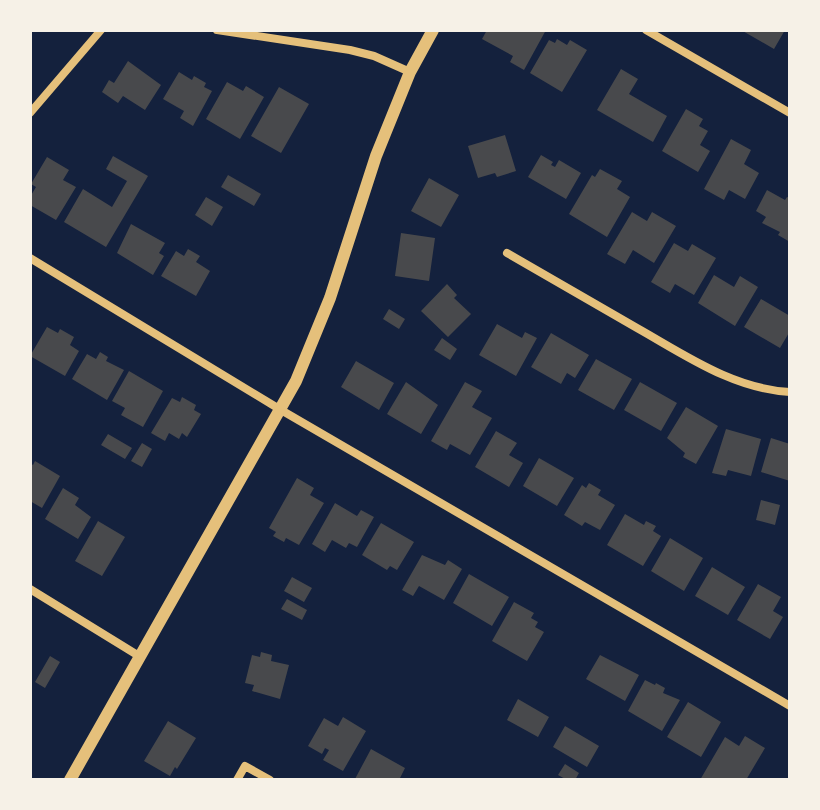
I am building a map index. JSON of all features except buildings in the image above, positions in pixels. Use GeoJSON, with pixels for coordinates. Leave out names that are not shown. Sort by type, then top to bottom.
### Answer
{"type":"FeatureCollection","features":[{"type":"Feature","properties":{"kind":"street"},"geometry":{"type":"LineString","coordinates":[[30,113],[101,30]]}},
{"type":"Feature","properties":{"kind":"street"},"geometry":{"type":"LineString","coordinates":[[217,30],[362,53],[410,72]]}},
{"type":"Feature","properties":{"kind":"street"},"geometry":{"type":"LineString","coordinates":[[70,780],[281,410],[314,341],[360,199],[410,72],[433,30]]}},
{"type":"Feature","properties":{"kind":"street"},"geometry":{"type":"LineString","coordinates":[[646,30],[790,113]]}},
{"type":"Feature","properties":{"kind":"street"},"geometry":{"type":"LineString","coordinates":[[507,253],[699,363],[763,391],[790,392]]}},
{"type":"Feature","properties":{"kind":"street"},"geometry":{"type":"LineString","coordinates":[[30,258],[281,410],[790,706]]}},
{"type":"Feature","properties":{"kind":"street"},"geometry":{"type":"LineString","coordinates":[[30,589],[139,656]]}},
{"type":"Feature","properties":{"kind":"street"},"geometry":{"type":"LineString","coordinates":[[237,780],[245,766],[270,780]]}}]}
